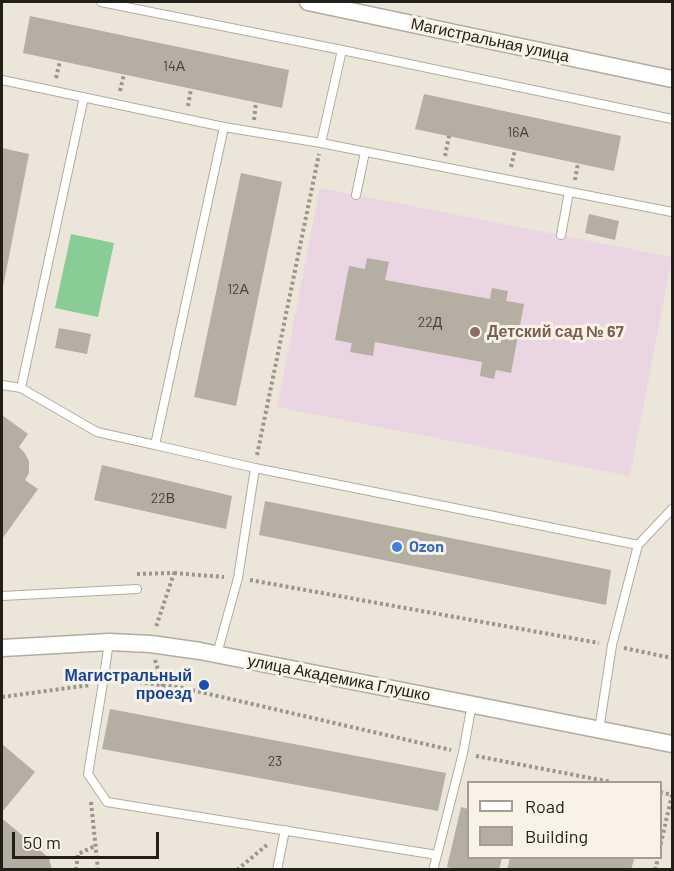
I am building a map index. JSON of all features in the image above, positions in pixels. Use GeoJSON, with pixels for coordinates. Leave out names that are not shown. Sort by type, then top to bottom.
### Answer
{"type":"FeatureCollection","features":[{"type":"Feature","properties":{"kind":"street","name":"Магистральная улица"},"geometry":{"type":"LineString","coordinates":[[308,2],[672,79]]}},
{"type":"Feature","properties":{"kind":"street","name":"улица Академика Глушко"},"geometry":{"type":"LineString","coordinates":[[2,648],[109,642],[150,644],[200,651],[672,744]]}},
{"type":"Feature","properties":{"kind":"lane"},"geometry":{"type":"LineString","coordinates":[[101,2],[672,119]]}},
{"type":"Feature","properties":{"kind":"lane"},"geometry":{"type":"LineString","coordinates":[[321,143],[342,50]]}},
{"type":"Feature","properties":{"kind":"lane"},"geometry":{"type":"LineString","coordinates":[[2,80],[224,127],[321,143],[672,212]]}},
{"type":"Feature","properties":{"kind":"lane"},"geometry":{"type":"LineString","coordinates":[[21,388],[84,97]]}},
{"type":"Feature","properties":{"kind":"lane"},"geometry":{"type":"LineString","coordinates":[[155,445],[224,127]]}},
{"type":"Feature","properties":{"kind":"lane"},"geometry":{"type":"LineString","coordinates":[[356,195],[365,152]]}},
{"type":"Feature","properties":{"kind":"lane"},"geometry":{"type":"LineString","coordinates":[[561,235],[569,192]]}},
{"type":"Feature","properties":{"kind":"lane"},"geometry":{"type":"LineString","coordinates":[[2,385],[21,388],[97,432],[255,468],[638,545]]}},
{"type":"Feature","properties":{"kind":"lane"},"geometry":{"type":"LineString","coordinates":[[218,654],[238,578],[255,468]]}},
{"type":"Feature","properties":{"kind":"lane"},"geometry":{"type":"LineString","coordinates":[[599,730],[612,645],[638,545],[672,509]]}},
{"type":"Feature","properties":{"kind":"lane"},"geometry":{"type":"LineString","coordinates":[[2,596],[137,589]]}},
{"type":"Feature","properties":{"kind":"lane"},"geometry":{"type":"LineString","coordinates":[[109,642],[88,774],[107,802],[437,855]]}},
{"type":"Feature","properties":{"kind":"lane"},"geometry":{"type":"LineString","coordinates":[[433,870],[463,753],[472,703]]}},
{"type":"Feature","properties":{"kind":"lane"},"geometry":{"type":"LineString","coordinates":[[277,870],[285,830]]}},
{"type":"Feature","properties":{"kind":"path"},"geometry":{"type":"LineString","coordinates":[[255,468],[321,143]]}},
{"type":"Feature","properties":{"kind":"path"},"geometry":{"type":"LineString","coordinates":[[174,573],[238,578],[612,645],[672,658]]}},
{"type":"Feature","properties":{"kind":"path"},"geometry":{"type":"LineString","coordinates":[[2,696],[124,680],[183,688],[463,753],[601,781]]}},
{"type":"Feature","properties":{"kind":"path"},"geometry":{"type":"LineString","coordinates":[[88,774],[98,870]]}},
{"type":"Feature","properties":{"kind":"path"},"geometry":{"type":"LineString","coordinates":[[662,792],[672,795],[662,838]]}},
{"type":"Feature","properties":{"kind":"path"},"geometry":{"type":"LineString","coordinates":[[237,870],[285,830]]}},
{"type":"Feature","properties":{"kind":"path"},"geometry":{"type":"LineString","coordinates":[[76,870],[78,854],[95,846]]}},
{"type":"Feature","properties":{"kind":"shaded area","name":"Детский сад № 67"},"geometry":{"type":"Polygon","coordinates":[[[320,188],[672,257],[630,476],[277,407],[320,188]]]}},
{"type":"Feature","properties":{"kind":"green space"},"geometry":{"type":"Polygon","coordinates":[[[71,234],[114,243],[98,317],[55,308],[71,234]]]}},
{"type":"Feature","properties":{"kind":"building"},"geometry":{"type":"Polygon","coordinates":[[[30,16],[289,70],[282,108],[23,53],[30,16]]]}},
{"type":"Feature","properties":{"kind":"building"},"geometry":{"type":"Polygon","coordinates":[[[424,94],[621,136],[614,171],[415,129],[424,94]]]}},
{"type":"Feature","properties":{"kind":"building"},"geometry":{"type":"Polygon","coordinates":[[[2,148],[29,154],[3,287],[2,287],[2,148]]]}},
{"type":"Feature","properties":{"kind":"building"},"geometry":{"type":"Polygon","coordinates":[[[241,173],[282,182],[236,406],[194,397],[241,173]]]}},
{"type":"Feature","properties":{"kind":"building"},"geometry":{"type":"Polygon","coordinates":[[[589,214],[619,221],[615,240],[585,233],[589,214]]]}},
{"type":"Feature","properties":{"kind":"building"},"geometry":{"type":"Polygon","coordinates":[[[367,258],[389,262],[385,280],[490,299],[492,288],[508,291],[506,301],[524,304],[511,373],[496,370],[494,379],[480,376],[482,362],[375,342],[373,356],[350,352],[352,343],[335,340],[349,266],[365,269],[367,258]]]}},
{"type":"Feature","properties":{"kind":"building"},"geometry":{"type":"Polygon","coordinates":[[[59,328],[91,334],[87,354],[55,348],[59,328]]]}},
{"type":"Feature","properties":{"kind":"building"},"geometry":{"type":"Polygon","coordinates":[[[2,415],[28,434],[19,447],[29,461],[29,473],[25,480],[38,489],[2,539],[2,415]]]}},
{"type":"Feature","properties":{"kind":"building"},"geometry":{"type":"Polygon","coordinates":[[[102,465],[232,496],[226,529],[94,500],[102,465]]]}},
{"type":"Feature","properties":{"kind":"building"},"geometry":{"type":"Polygon","coordinates":[[[265,501],[611,570],[606,605],[259,535],[265,501]]]}},
{"type":"Feature","properties":{"kind":"building"},"geometry":{"type":"Polygon","coordinates":[[[110,709],[446,773],[438,811],[102,749],[110,709]]]}},
{"type":"Feature","properties":{"kind":"building"},"geometry":{"type":"Polygon","coordinates":[[[2,744],[35,772],[2,812],[2,744]]]}},
{"type":"Feature","properties":{"kind":"building"},"geometry":{"type":"Polygon","coordinates":[[[461,807],[467,809],[467,859],[502,859],[499,870],[457,870],[447,867],[461,807]]]}},
{"type":"Feature","properties":{"kind":"building"},"geometry":{"type":"Polygon","coordinates":[[[2,820],[49,858],[52,870],[2,870],[2,820]]]}},
{"type":"Feature","properties":{"kind":"building"},"geometry":{"type":"Polygon","coordinates":[[[510,859],[634,859],[631,870],[507,870],[510,859]]]}},
{"type":"Feature","properties":{"kind":"place","name":"Детский сад № 67"},"geometry":{"type":"Point","coordinates":[475,332]}},
{"type":"Feature","properties":{"kind":"place","name":"Ozon"},"geometry":{"type":"Point","coordinates":[397,547]}},
{"type":"Feature","properties":{"kind":"place","name":"Магистральный проезд"},"geometry":{"type":"Point","coordinates":[204,685]}}]}
